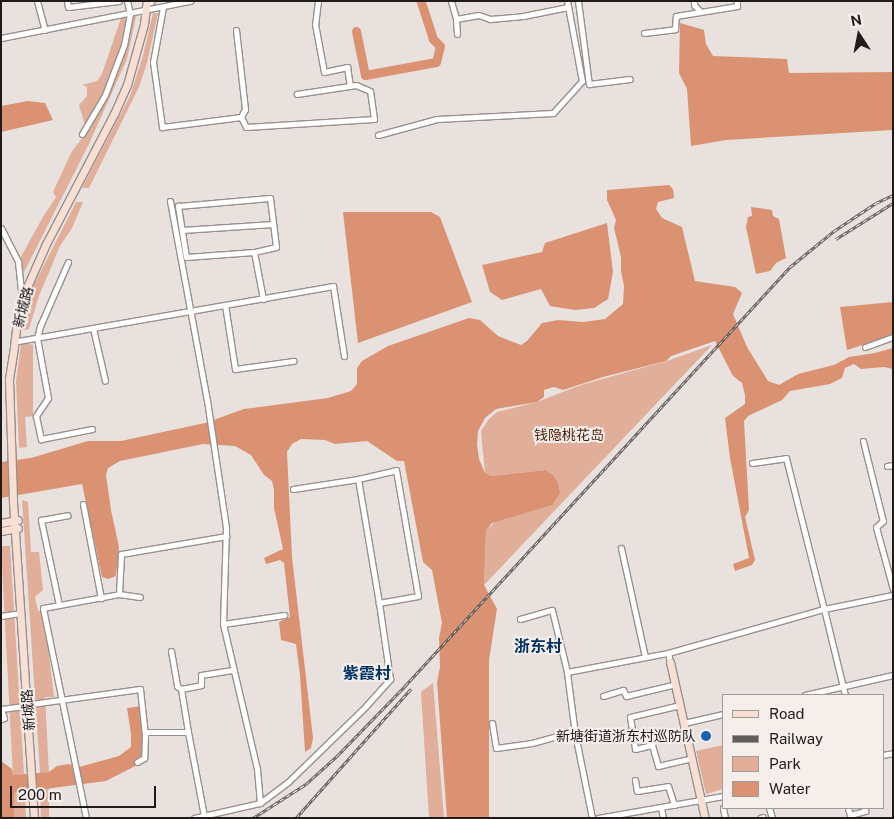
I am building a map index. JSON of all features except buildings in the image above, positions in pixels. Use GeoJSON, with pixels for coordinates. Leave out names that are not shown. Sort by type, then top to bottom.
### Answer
{"type":"FeatureCollection","features":[{"type":"Feature","properties":{"kind":"main road","name":"新城路"},"geometry":{"type":"LineString","coordinates":[[14,458],[9,379],[17,321],[46,244],[124,92],[150,4]]}},
{"type":"Feature","properties":{"kind":"main road","name":"新城路"},"geometry":{"type":"LineString","coordinates":[[38,818],[21,613],[16,524],[13,379],[18,342],[31,288],[49,246],[118,115],[130,86],[143,42],[150,4]]}},
{"type":"Feature","properties":{"kind":"main road"},"geometry":{"type":"LineString","coordinates":[[1,522],[16,524]]}},
{"type":"Feature","properties":{"kind":"main road","name":"新城路"},"geometry":{"type":"LineString","coordinates":[[16,524],[29,705],[34,818]]}},
{"type":"Feature","properties":{"kind":"main road"},"geometry":{"type":"LineString","coordinates":[[1,530],[16,524]]}},
{"type":"Feature","properties":{"kind":"main road"},"geometry":{"type":"LineString","coordinates":[[670,662],[706,818]]}},
{"type":"Feature","properties":{"kind":"street"},"geometry":{"type":"LineString","coordinates":[[37,1],[45,30]]}},
{"type":"Feature","properties":{"kind":"street"},"geometry":{"type":"LineString","coordinates":[[67,1],[68,8],[119,1]]}},
{"type":"Feature","properties":{"kind":"street"},"geometry":{"type":"LineString","coordinates":[[82,134],[106,95],[124,45],[130,14],[127,1]]}},
{"type":"Feature","properties":{"kind":"street"},"geometry":{"type":"LineString","coordinates":[[1,38],[130,14],[150,4],[163,6],[190,1]]}},
{"type":"Feature","properties":{"kind":"street"},"geometry":{"type":"LineString","coordinates":[[318,1],[315,24],[324,72],[347,67],[350,86]]}},
{"type":"Feature","properties":{"kind":"street"},"geometry":{"type":"LineString","coordinates":[[451,1],[456,19],[457,34]]}},
{"type":"Feature","properties":{"kind":"street"},"geometry":{"type":"LineString","coordinates":[[578,1],[589,84],[630,79]]}},
{"type":"Feature","properties":{"kind":"street"},"geometry":{"type":"LineString","coordinates":[[694,1],[694,5],[700,11]]}},
{"type":"Feature","properties":{"kind":"street"},"geometry":{"type":"LineString","coordinates":[[644,33],[675,29],[676,16],[737,6],[737,1]]}},
{"type":"Feature","properties":{"kind":"street"},"geometry":{"type":"LineString","coordinates":[[378,135],[437,119],[553,113],[582,81],[568,4],[523,16],[490,18],[478,16],[456,19]]}},
{"type":"Feature","properties":{"kind":"street"},"geometry":{"type":"LineString","coordinates":[[163,6],[152,62],[162,127],[241,117]]}},
{"type":"Feature","properties":{"kind":"street"},"geometry":{"type":"LineString","coordinates":[[236,30],[245,109],[241,117]]}},
{"type":"Feature","properties":{"kind":"street"},"geometry":{"type":"LineString","coordinates":[[241,117],[246,127],[374,119],[370,91],[356,85],[297,94]]}},
{"type":"Feature","properties":{"kind":"street"},"geometry":{"type":"LineString","coordinates":[[270,198],[273,224],[276,247],[254,252],[186,257],[178,206],[270,198]]}},
{"type":"Feature","properties":{"kind":"street"},"geometry":{"type":"LineString","coordinates":[[170,201],[208,406],[226,536],[223,624],[257,769],[260,803]]}},
{"type":"Feature","properties":{"kind":"street"},"geometry":{"type":"LineString","coordinates":[[182,230],[273,224]]}},
{"type":"Feature","properties":{"kind":"street"},"geometry":{"type":"LineString","coordinates":[[1,228],[8,238],[18,262],[23,302]]}},
{"type":"Feature","properties":{"kind":"street"},"geometry":{"type":"LineString","coordinates":[[254,252],[263,298]]}},
{"type":"Feature","properties":{"kind":"street"},"geometry":{"type":"LineString","coordinates":[[68,262],[40,326],[37,338],[48,398],[36,416],[40,439],[92,429]]}},
{"type":"Feature","properties":{"kind":"street"},"geometry":{"type":"LineString","coordinates":[[18,342],[334,286],[344,356]]}},
{"type":"Feature","properties":{"kind":"street"},"geometry":{"type":"LineString","coordinates":[[225,305],[235,369],[293,362]]}},
{"type":"Feature","properties":{"kind":"street"},"geometry":{"type":"LineString","coordinates":[[93,328],[106,381]]}},
{"type":"Feature","properties":{"kind":"street"},"geometry":{"type":"LineString","coordinates":[[865,347],[893,337]]}},
{"type":"Feature","properties":{"kind":"street"},"geometry":{"type":"LineString","coordinates":[[863,441],[883,521],[876,527],[893,589]]}},
{"type":"Feature","properties":{"kind":"street"},"geometry":{"type":"LineString","coordinates":[[752,463],[786,458],[845,694]]}},
{"type":"Feature","properties":{"kind":"street"},"geometry":{"type":"LineString","coordinates":[[293,488],[358,479],[396,470],[418,596],[379,603]]}},
{"type":"Feature","properties":{"kind":"street"},"geometry":{"type":"LineString","coordinates":[[194,818],[260,803],[288,782],[365,707],[390,679],[358,479]]}},
{"type":"Feature","properties":{"kind":"street"},"geometry":{"type":"LineString","coordinates":[[83,504],[100,598]]}},
{"type":"Feature","properties":{"kind":"street"},"geometry":{"type":"LineString","coordinates":[[59,606],[41,520],[68,515]]}},
{"type":"Feature","properties":{"kind":"street"},"geometry":{"type":"LineString","coordinates":[[119,594],[121,554],[226,536]]}},
{"type":"Feature","properties":{"kind":"street"},"geometry":{"type":"LineString","coordinates":[[621,548],[645,657]]}},
{"type":"Feature","properties":{"kind":"street"},"geometry":{"type":"LineString","coordinates":[[86,818],[43,608],[119,594],[140,596]]}},
{"type":"Feature","properties":{"kind":"street"},"geometry":{"type":"LineString","coordinates":[[566,672],[668,653],[824,609],[893,595]]}},
{"type":"Feature","properties":{"kind":"street"},"geometry":{"type":"LineString","coordinates":[[520,619],[552,610],[566,672],[592,818]]}},
{"type":"Feature","properties":{"kind":"street"},"geometry":{"type":"LineString","coordinates":[[1,616],[21,613]]}},
{"type":"Feature","properties":{"kind":"street"},"geometry":{"type":"LineString","coordinates":[[223,624],[284,615]]}},
{"type":"Feature","properties":{"kind":"street"},"geometry":{"type":"LineString","coordinates":[[171,651],[177,686],[181,689],[204,816]]}},
{"type":"Feature","properties":{"kind":"street"},"geometry":{"type":"LineString","coordinates":[[668,653],[670,662]]}},
{"type":"Feature","properties":{"kind":"street"},"geometry":{"type":"LineString","coordinates":[[181,689],[201,685],[201,675],[234,670]]}},
{"type":"Feature","properties":{"kind":"street"},"geometry":{"type":"LineString","coordinates":[[809,694],[893,675]]}},
{"type":"Feature","properties":{"kind":"street"},"geometry":{"type":"LineString","coordinates":[[604,696],[623,690],[626,696],[676,684]]}},
{"type":"Feature","properties":{"kind":"street"},"geometry":{"type":"LineString","coordinates":[[1,719],[4,718],[1,709],[140,689],[145,732],[144,758],[137,762]]}},
{"type":"Feature","properties":{"kind":"street"},"geometry":{"type":"LineString","coordinates":[[680,705],[630,717],[635,749],[652,745],[658,766],[692,758]]}},
{"type":"Feature","properties":{"kind":"street"},"geometry":{"type":"LineString","coordinates":[[684,724],[722,714]]}},
{"type":"Feature","properties":{"kind":"street"},"geometry":{"type":"LineString","coordinates":[[492,723],[496,748],[532,743],[575,731]]}},
{"type":"Feature","properties":{"kind":"street"},"geometry":{"type":"LineString","coordinates":[[145,732],[188,732]]}},
{"type":"Feature","properties":{"kind":"street"},"geometry":{"type":"LineString","coordinates":[[635,780],[637,791],[668,786],[674,806]]}},
{"type":"Feature","properties":{"kind":"street"},"geometry":{"type":"LineString","coordinates":[[598,818],[722,796]]}},
{"type":"Feature","properties":{"kind":"street"},"geometry":{"type":"LineString","coordinates":[[661,808],[663,818]]}},
{"type":"Feature","properties":{"kind":"street"},"geometry":{"type":"LineString","coordinates":[[854,816],[865,811],[864,809]]}},
{"type":"Feature","properties":{"kind":"green space"},"geometry":{"type":"Polygon","coordinates":[[[137,12],[127,59],[88,146],[20,280],[18,262],[56,197],[53,192],[72,151],[87,132],[79,105],[87,96],[87,87],[82,85],[97,81],[102,74],[122,15],[137,12]]]}},
{"type":"Feature","properties":{"kind":"green space"},"geometry":{"type":"Polygon","coordinates":[[[153,13],[158,13],[147,63],[139,87],[89,188],[82,188],[130,96],[143,56],[153,13]]]}},
{"type":"Feature","properties":{"kind":"green space"},"geometry":{"type":"Polygon","coordinates":[[[76,202],[83,202],[72,228],[60,246],[39,296],[29,329],[23,330],[34,285],[76,202]]]}},
{"type":"Feature","properties":{"kind":"green space"},"geometry":{"type":"Polygon","coordinates":[[[25,343],[33,345],[33,416],[25,417],[27,447],[19,448],[16,381],[21,345],[25,343]]]}},
{"type":"Feature","properties":{"kind":"green space","name":"钱隐桃花岛"},"geometry":{"type":"Polygon","coordinates":[[[712,345],[484,585],[486,531],[545,470],[492,476],[485,473],[481,431],[489,419],[497,412],[537,402],[581,385],[667,361],[712,345]]]}},
{"type":"Feature","properties":{"kind":"green space"},"geometry":{"type":"Polygon","coordinates":[[[22,500],[28,502],[31,552],[39,552],[43,590],[35,597],[38,611],[44,612],[54,697],[45,697],[49,772],[40,773],[22,500]]]}},
{"type":"Feature","properties":{"kind":"green space"},"geometry":{"type":"Polygon","coordinates":[[[1,546],[10,546],[24,774],[13,776],[1,546]]]}},
{"type":"Feature","properties":{"kind":"green space"},"geometry":{"type":"Polygon","coordinates":[[[433,683],[444,818],[429,818],[421,692],[433,683]]]}},
{"type":"Feature","properties":{"kind":"green space"},"geometry":{"type":"Polygon","coordinates":[[[722,745],[722,789],[706,794],[696,751],[722,745]]]}},
{"type":"Feature","properties":{"kind":"green space"},"geometry":{"type":"Polygon","coordinates":[[[49,787],[49,818],[41,818],[40,789],[49,787]]]}},
{"type":"Feature","properties":{"kind":"green space"},"geometry":{"type":"Polygon","coordinates":[[[25,791],[26,818],[14,818],[14,793],[25,791]]]}},
{"type":"Feature","properties":{"kind":"water"},"geometry":{"type":"Polygon","coordinates":[[[680,23],[704,30],[706,44],[713,56],[787,59],[789,73],[893,72],[893,130],[726,140],[691,146],[687,89],[679,73],[680,23]]]}},
{"type":"Feature","properties":{"kind":"water"},"geometry":{"type":"Polygon","coordinates":[[[28,101],[45,103],[53,120],[1,132],[1,106],[28,101]]]}},
{"type":"Feature","properties":{"kind":"water"},"geometry":{"type":"Polygon","coordinates":[[[669,185],[673,189],[674,198],[658,202],[656,209],[662,218],[682,227],[695,281],[735,287],[742,293],[733,314],[747,347],[768,381],[779,385],[798,374],[834,365],[849,357],[893,348],[893,369],[884,367],[861,369],[854,364],[845,368],[842,378],[830,384],[790,391],[782,400],[748,416],[744,421],[749,510],[745,517],[755,560],[752,565],[735,571],[733,564],[749,558],[730,458],[725,418],[745,404],[745,395],[742,383],[733,376],[715,341],[671,356],[666,361],[603,377],[563,390],[554,387],[544,390],[544,397],[537,402],[496,409],[485,418],[478,431],[477,444],[479,459],[485,473],[492,476],[545,470],[553,475],[558,483],[560,493],[552,505],[492,523],[486,531],[484,585],[497,609],[489,660],[489,818],[447,818],[437,682],[440,667],[439,638],[442,623],[432,570],[423,562],[404,461],[397,461],[367,441],[335,444],[325,440],[301,439],[292,444],[287,452],[292,557],[313,738],[311,748],[305,752],[296,644],[281,640],[279,622],[290,617],[284,563],[280,560],[266,564],[264,558],[283,549],[274,508],[274,490],[272,481],[264,475],[251,455],[235,446],[203,444],[120,461],[108,468],[106,475],[119,547],[116,576],[108,579],[102,577],[82,484],[1,498],[1,462],[31,458],[88,441],[121,441],[205,423],[244,409],[328,398],[351,391],[357,384],[357,368],[362,361],[388,346],[469,318],[480,320],[498,336],[521,345],[527,341],[542,323],[558,320],[583,322],[605,319],[623,304],[624,286],[621,257],[614,228],[616,220],[607,200],[607,190],[669,185]]]}},
{"type":"Feature","properties":{"kind":"water"},"geometry":{"type":"Polygon","coordinates":[[[751,207],[772,210],[773,216],[779,219],[786,258],[776,263],[770,271],[756,274],[746,227],[748,217],[752,216],[751,207]]]}},
{"type":"Feature","properties":{"kind":"water"},"geometry":{"type":"Polygon","coordinates":[[[343,212],[431,212],[440,217],[472,302],[358,343],[343,212]]]}},
{"type":"Feature","properties":{"kind":"water"},"geometry":{"type":"Polygon","coordinates":[[[607,223],[613,272],[608,299],[594,308],[575,310],[550,306],[541,289],[502,300],[490,292],[482,265],[542,252],[545,243],[607,223]]]}},
{"type":"Feature","properties":{"kind":"water"},"geometry":{"type":"Polygon","coordinates":[[[893,302],[893,335],[847,350],[840,307],[893,302]]]}},
{"type":"Feature","properties":{"kind":"water"},"geometry":{"type":"Polygon","coordinates":[[[142,706],[149,729],[147,760],[106,781],[14,793],[14,818],[1,818],[1,761],[12,769],[13,775],[49,772],[57,766],[69,764],[79,767],[119,756],[131,747],[127,708],[142,706]]]}},
{"type":"Feature","properties":{"kind":"waterway"},"geometry":{"type":"LineString","coordinates":[[356,31],[365,75],[436,62],[440,46],[433,39],[421,1]]}},
{"type":"Feature","properties":{"kind":"railway"},"geometry":{"type":"LineString","coordinates":[[253,818],[306,784],[337,756],[405,686],[790,267],[834,231],[876,203],[893,195]]}},
{"type":"Feature","properties":{"kind":"railway"},"geometry":{"type":"LineString","coordinates":[[836,239],[893,203]]}},
{"type":"Feature","properties":{"kind":"railway"},"geometry":{"type":"LineString","coordinates":[[296,818],[411,689]]}},
{"type":"Feature","properties":{"kind":"place","name":"新塘街道浙东村巡防队"},"geometry":{"type":"Point","coordinates":[706,736]}},
{"type":"Feature","properties":{"kind":"district","name":"浙东村"},"geometry":{"type":"Point","coordinates":[538,647]}},
{"type":"Feature","properties":{"kind":"district","name":"紫霞村"},"geometry":{"type":"Point","coordinates":[367,674]}}]}
